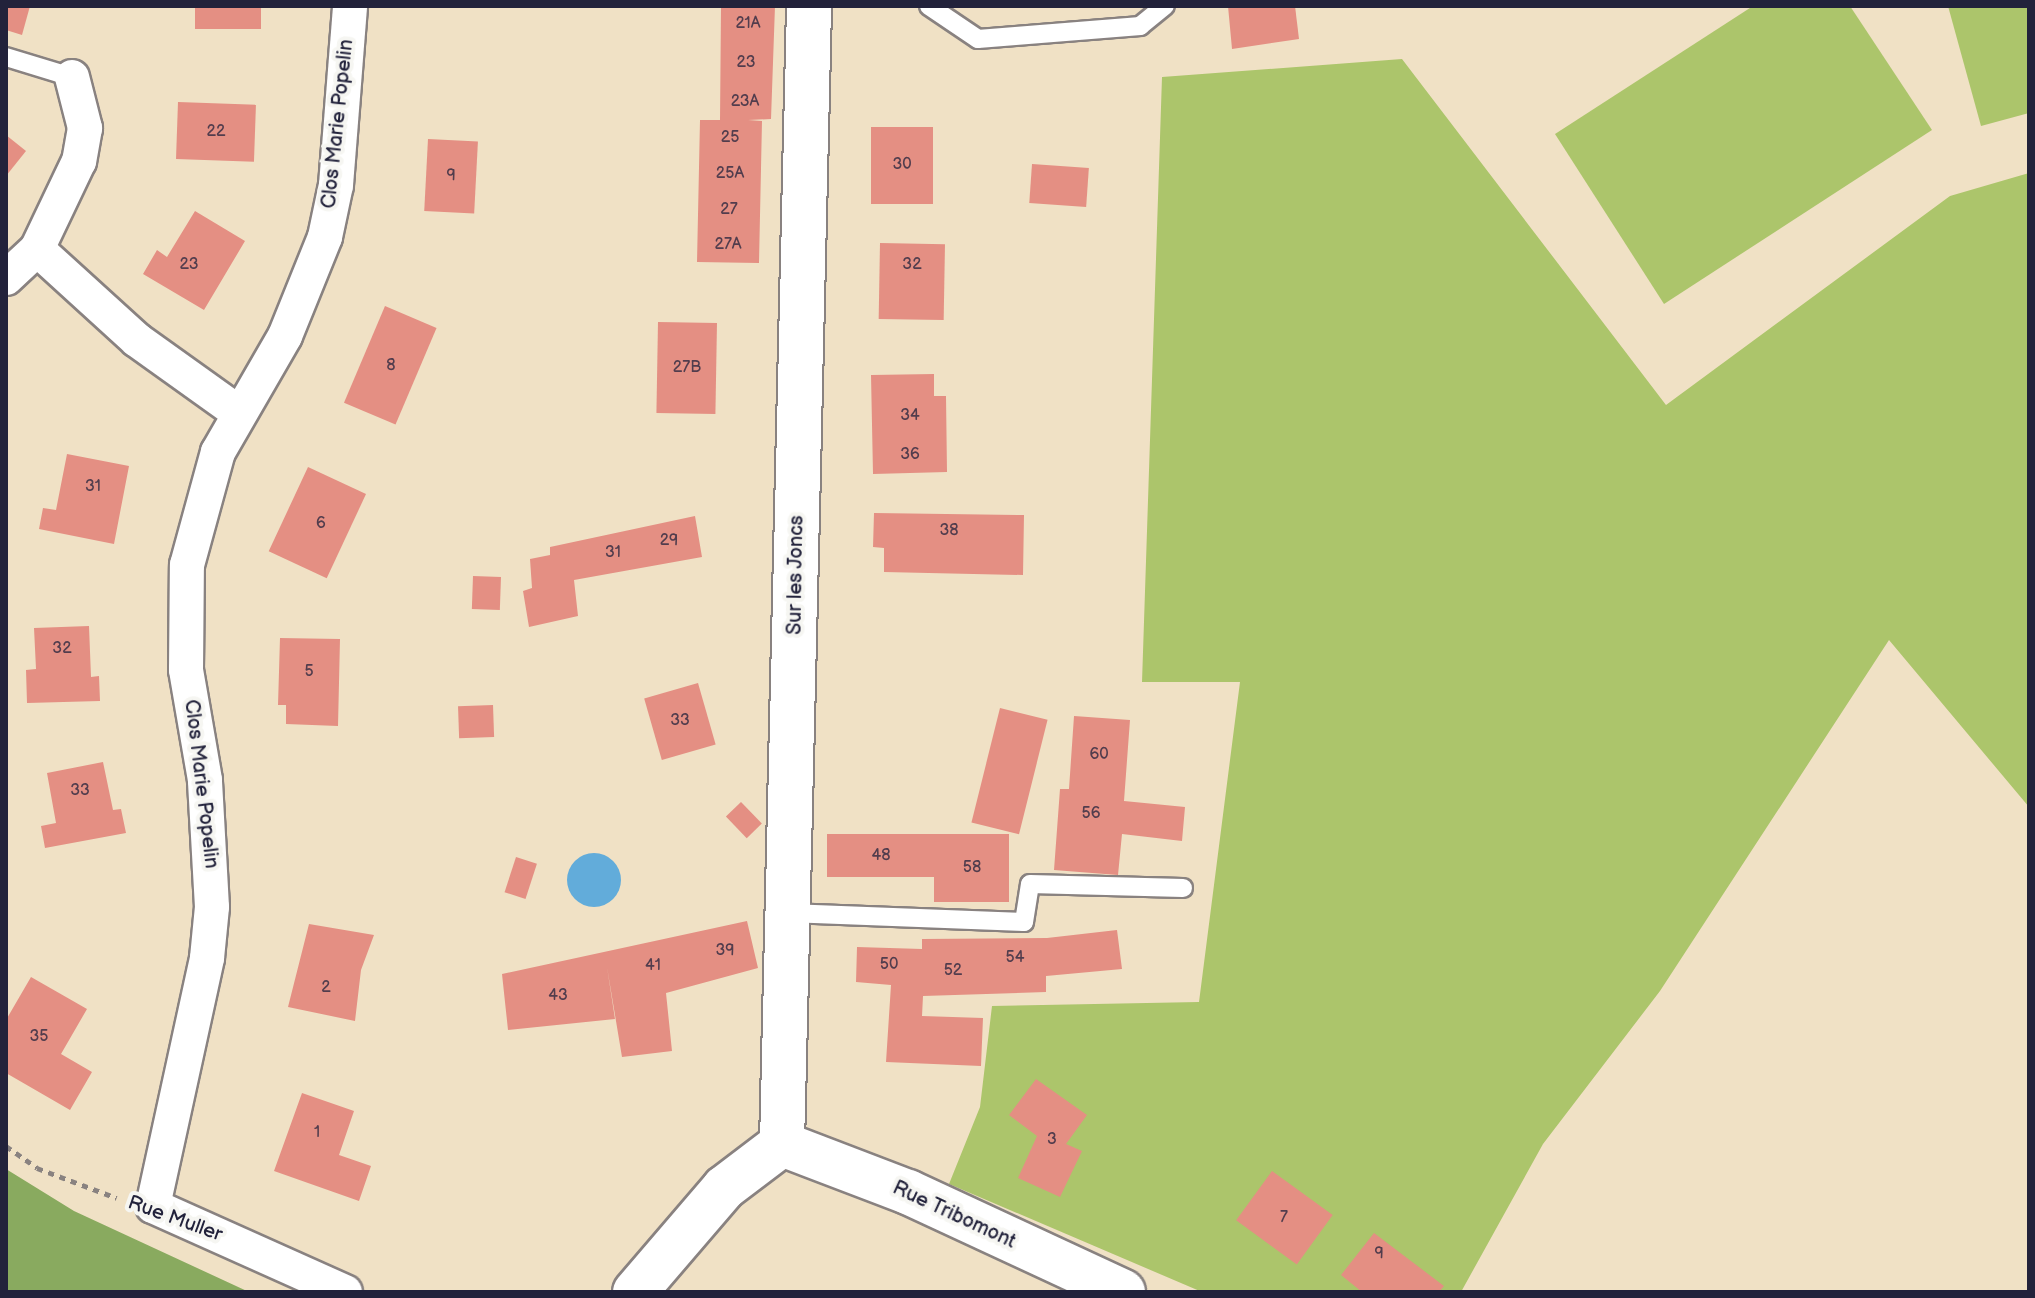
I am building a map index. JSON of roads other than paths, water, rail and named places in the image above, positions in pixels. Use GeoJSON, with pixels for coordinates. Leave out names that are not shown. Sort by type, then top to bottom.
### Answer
{"type":"FeatureCollection","features":[{"type":"Feature","properties":{"kind":"street","name":"Clos Marie Popelin"},"geometry":{"type":"LineString","coordinates":[[153,1206],[207,958],[212,907],[205,780],[186,670],[187,565],[218,452],[285,336],[325,237],[336,185],[350,6]]}},
{"type":"Feature","properties":{"kind":"street","name":"Sur les Joncs"},"geometry":{"type":"LineString","coordinates":[[782,1144],[809,6]]}},
{"type":"Feature","properties":{"kind":"street"},"geometry":{"type":"LineString","coordinates":[[6,278],[37,249],[79,161],[85,128],[72,77]]}},
{"type":"Feature","properties":{"kind":"street"},"geometry":{"type":"LineString","coordinates":[[37,249],[137,340],[239,413]]}},
{"type":"Feature","properties":{"kind":"street"},"geometry":{"type":"LineString","coordinates":[[635,1292],[724,1188],[782,1144]]}},
{"type":"Feature","properties":{"kind":"street","name":"Rue Tribomont"},"geometry":{"type":"LineString","coordinates":[[782,1144],[908,1192],[1123,1292]]}},
{"type":"Feature","properties":{"kind":"street","name":"Rue Muller"},"geometry":{"type":"LineString","coordinates":[[153,1206],[345,1292]]}},
{"type":"Feature","properties":{"kind":"lane"},"geometry":{"type":"LineString","coordinates":[[929,6],[978,39],[1140,26],[1165,6]]}},
{"type":"Feature","properties":{"kind":"lane"},"geometry":{"type":"LineString","coordinates":[[6,57],[72,77]]}},
{"type":"Feature","properties":{"kind":"lane"},"geometry":{"type":"LineString","coordinates":[[788,913],[1024,922],[1030,884],[1183,888]]}},
{"type":"Feature","properties":{"kind":"water"},"geometry":{"type":"Polygon","coordinates":[[[594,853],[613,861],[621,880],[613,899],[594,907],[575,899],[567,880],[575,861],[594,853]]]}}]}
